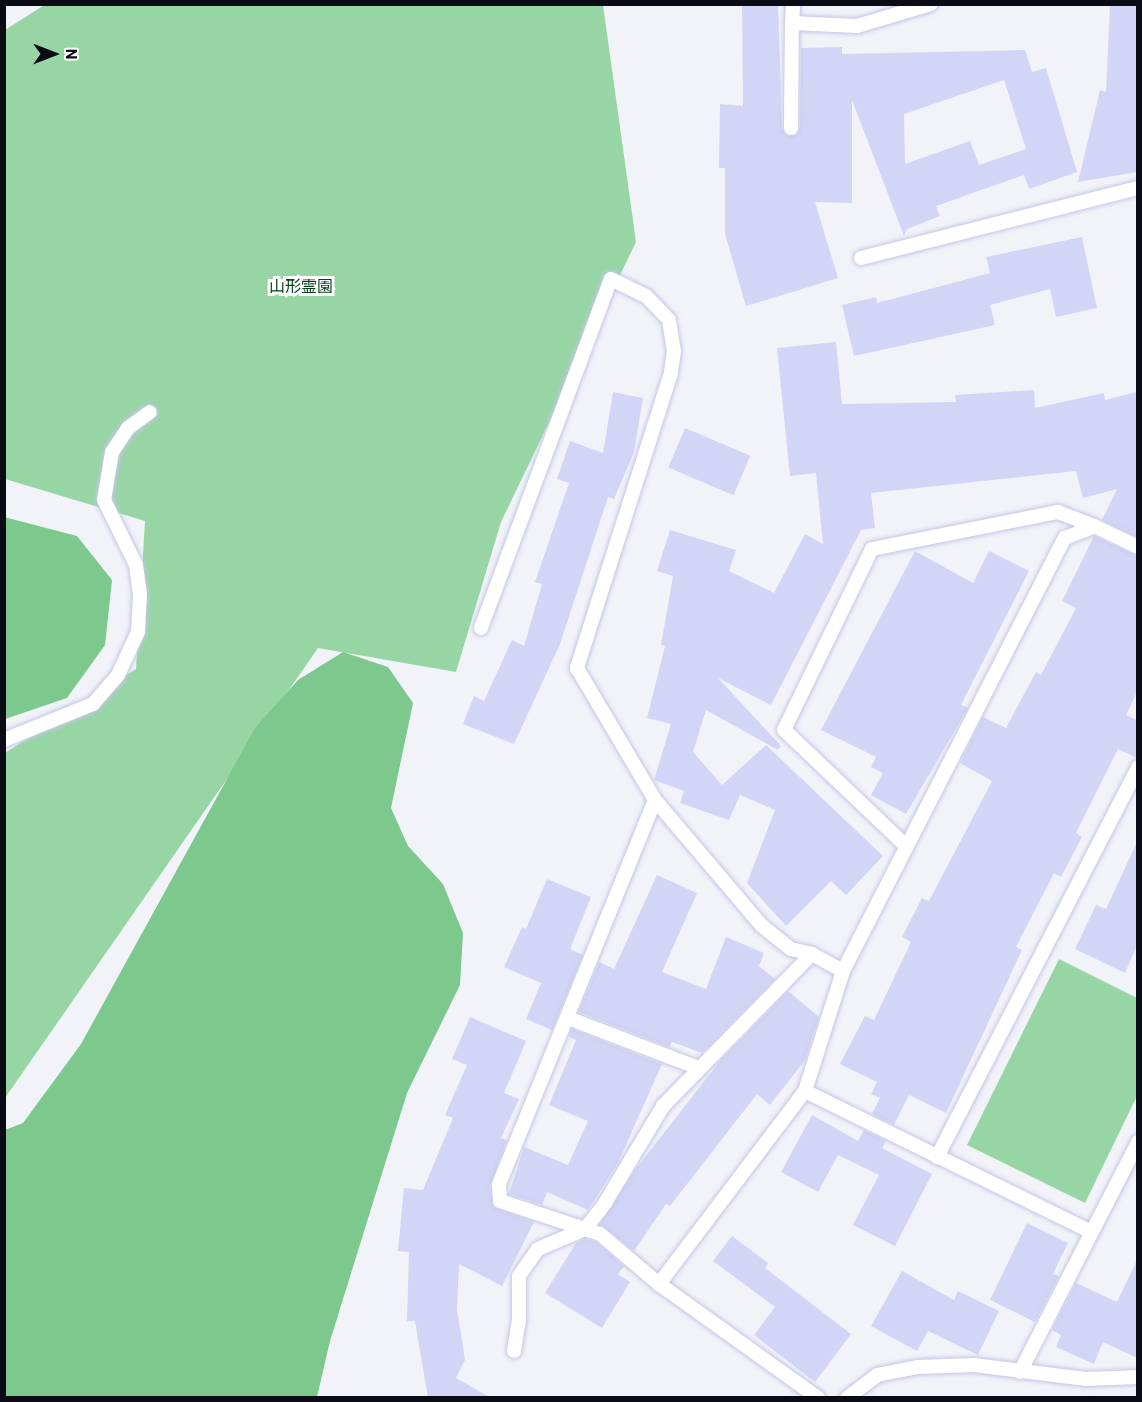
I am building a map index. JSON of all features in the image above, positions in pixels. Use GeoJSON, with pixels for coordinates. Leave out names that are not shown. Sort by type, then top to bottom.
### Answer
{"type":"FeatureCollection","features":[{"type":"Feature","properties":{"kind":"lane"},"geometry":{"type":"LineString","coordinates":[[791,128],[793,4]]}},
{"type":"Feature","properties":{"kind":"lane"},"geometry":{"type":"LineString","coordinates":[[792,24],[857,26],[931,4]]}},
{"type":"Feature","properties":{"kind":"lane"},"geometry":{"type":"LineString","coordinates":[[861,258],[1137,188]]}},
{"type":"Feature","properties":{"kind":"lane"},"geometry":{"type":"LineString","coordinates":[[481,628],[611,279],[646,296],[669,320],[674,351],[671,373],[577,668],[655,801],[761,925],[791,949],[812,954],[843,971]]}},
{"type":"Feature","properties":{"kind":"lane"},"geometry":{"type":"LineString","coordinates":[[4,740],[93,704],[118,675],[138,632],[140,594],[136,565],[104,500],[112,452],[128,428],[150,412]]}},
{"type":"Feature","properties":{"kind":"lane"},"geometry":{"type":"LineString","coordinates":[[906,846],[784,730],[872,549],[1058,512],[1137,547]]}},
{"type":"Feature","properties":{"kind":"lane"},"geometry":{"type":"LineString","coordinates":[[659,1284],[805,1091],[843,971],[906,846],[1065,538],[1094,526]]}},
{"type":"Feature","properties":{"kind":"lane"},"geometry":{"type":"LineString","coordinates":[[938,1157],[1137,767]]}},
{"type":"Feature","properties":{"kind":"lane"},"geometry":{"type":"LineString","coordinates":[[655,801],[499,1185],[500,1201],[600,1234],[659,1284],[818,1398]]}},
{"type":"Feature","properties":{"kind":"lane"},"geometry":{"type":"LineString","coordinates":[[514,1351],[519,1319],[519,1276],[538,1249],[585,1229],[605,1203],[626,1162],[663,1106],[812,954]]}},
{"type":"Feature","properties":{"kind":"lane"},"geometry":{"type":"LineString","coordinates":[[568,1018],[698,1068]]}},
{"type":"Feature","properties":{"kind":"lane"},"geometry":{"type":"LineString","coordinates":[[805,1091],[1091,1232]]}},
{"type":"Feature","properties":{"kind":"lane"},"geometry":{"type":"LineString","coordinates":[[1020,1372],[1137,1142]]}},
{"type":"Feature","properties":{"kind":"lane"},"geometry":{"type":"LineString","coordinates":[[847,1398],[877,1375],[918,1367],[974,1365],[1086,1379],[1137,1377]]}},
{"type":"Feature","properties":{"kind":"green space","name":"山形霊園"},"geometry":{"type":"Polygon","coordinates":[[[46,4],[603,5],[636,242],[501,522],[456,672],[318,648],[5,1098],[5,753],[136,669],[145,521],[5,479],[5,30],[46,4]]]}},
{"type":"Feature","properties":{"kind":"green space"},"geometry":{"type":"Polygon","coordinates":[[[4,517],[77,536],[112,580],[105,645],[67,698],[5,719],[4,517]]]}},
{"type":"Feature","properties":{"kind":"green space"},"geometry":{"type":"Polygon","coordinates":[[[343,652],[388,667],[413,703],[391,808],[408,846],[443,884],[463,933],[460,985],[407,1093],[330,1341],[317,1397],[5,1397],[5,1130],[23,1123],[81,1044],[255,728],[298,680],[343,652]]]}},
{"type":"Feature","properties":{"kind":"green space"},"geometry":{"type":"Polygon","coordinates":[[[1059,959],[1137,998],[1137,1096],[1085,1203],[967,1145],[1059,959]]]}},
{"type":"Feature","properties":{"kind":"building"},"geometry":{"type":"Polygon","coordinates":[[[742,4],[778,4],[782,128],[787,136],[796,135],[800,129],[801,48],[842,47],[842,54],[1025,50],[1032,72],[1046,68],[1077,172],[1029,189],[1024,175],[936,206],[940,216],[907,229],[904,236],[852,100],[852,203],[815,202],[838,278],[746,306],[725,234],[725,168],[719,168],[720,104],[743,106],[742,4]],[[1004,80],[904,114],[905,164],[970,141],[979,165],[1026,149],[1004,80]]]}},
{"type":"Feature","properties":{"kind":"building"},"geometry":{"type":"Polygon","coordinates":[[[1110,4],[1137,4],[1137,172],[1078,182],[1100,90],[1106,92],[1110,4]]]}},
{"type":"Feature","properties":{"kind":"building"},"geometry":{"type":"Polygon","coordinates":[[[1082,237],[1097,308],[1056,317],[1050,289],[990,305],[995,325],[854,356],[842,305],[876,297],[877,303],[990,273],[986,257],[1082,237]]]}},
{"type":"Feature","properties":{"kind":"building"},"geometry":{"type":"Polygon","coordinates":[[[836,342],[842,404],[956,402],[955,395],[1034,390],[1035,408],[1104,393],[1105,400],[1137,392],[1137,537],[1102,520],[1117,489],[1083,498],[1076,471],[871,493],[875,528],[861,530],[771,705],[718,678],[781,746],[778,750],[706,710],[693,752],[722,785],[766,745],[883,856],[846,895],[831,881],[786,926],[747,883],[775,810],[740,795],[729,820],[680,803],[684,791],[654,780],[671,724],[647,718],[665,646],[661,645],[673,576],[657,571],[670,530],[736,550],[729,571],[774,593],[805,534],[823,544],[816,473],[790,476],[777,348],[836,342]]]}},
{"type":"Feature","properties":{"kind":"building"},"geometry":{"type":"Polygon","coordinates":[[[613,392],[643,398],[634,452],[614,499],[608,497],[560,644],[514,744],[463,724],[474,696],[484,701],[512,640],[524,646],[542,584],[535,582],[569,483],[557,479],[570,441],[603,453],[613,392]]]}},
{"type":"Feature","properties":{"kind":"building"},"geometry":{"type":"Polygon","coordinates":[[[685,428],[750,456],[734,495],[668,468],[685,428]]]}},
{"type":"Feature","properties":{"kind":"building"},"geometry":{"type":"Polygon","coordinates":[[[1094,536],[1137,556],[1137,692],[1126,715],[1137,720],[1137,758],[1118,749],[1076,833],[1082,837],[1061,877],[1054,873],[1016,947],[1022,950],[946,1113],[909,1095],[894,1125],[872,1114],[880,1098],[871,1094],[877,1082],[840,1064],[865,1016],[874,1020],[911,942],[902,937],[922,898],[929,901],[992,781],[960,763],[983,717],[1006,728],[1036,672],[1041,675],[1076,608],[1062,601],[1094,536]]]}},
{"type":"Feature","properties":{"kind":"building"},"geometry":{"type":"Polygon","coordinates":[[[915,551],[973,583],[989,551],[1029,571],[961,705],[968,708],[906,814],[871,795],[883,773],[871,767],[876,757],[821,730],[915,551]]]}},
{"type":"Feature","properties":{"kind":"building"},"geometry":{"type":"Polygon","coordinates":[[[1137,842],[1137,945],[1125,973],[1075,949],[1096,905],[1106,909],[1137,842]]]}},
{"type":"Feature","properties":{"kind":"building"},"geometry":{"type":"Polygon","coordinates":[[[657,875],[697,893],[662,972],[706,989],[726,937],[764,953],[759,966],[775,979],[702,1053],[672,1042],[669,1047],[579,1012],[599,962],[614,969],[657,875]]]}},
{"type":"Feature","properties":{"kind":"building"},"geometry":{"type":"Polygon","coordinates":[[[547,879],[591,897],[570,949],[583,955],[552,1030],[526,1019],[541,983],[504,967],[522,927],[526,929],[547,879]]]}},
{"type":"Feature","properties":{"kind":"building"},"geometry":{"type":"Polygon","coordinates":[[[788,991],[819,1017],[805,1060],[770,1105],[757,1094],[670,1206],[666,1204],[634,1251],[600,1224],[635,1170],[720,1061],[788,991]]]}},
{"type":"Feature","properties":{"kind":"building"},"geometry":{"type":"Polygon","coordinates":[[[470,1017],[526,1041],[504,1093],[519,1099],[501,1138],[507,1140],[490,1186],[493,1207],[534,1222],[502,1286],[459,1264],[457,1309],[465,1360],[456,1378],[491,1398],[428,1398],[415,1321],[407,1321],[409,1252],[398,1251],[404,1188],[423,1190],[453,1118],[445,1115],[467,1065],[452,1059],[470,1017]]]}},
{"type":"Feature","properties":{"kind":"building"},"geometry":{"type":"Polygon","coordinates":[[[572,1029],[662,1064],[618,1163],[588,1210],[547,1192],[542,1205],[509,1194],[524,1147],[568,1165],[588,1121],[549,1105],[576,1040],[569,1037],[572,1029]]]}},
{"type":"Feature","properties":{"kind":"building"},"geometry":{"type":"Polygon","coordinates":[[[812,1115],[858,1141],[864,1130],[886,1141],[882,1148],[932,1174],[895,1246],[853,1225],[879,1175],[838,1155],[818,1192],[781,1172],[812,1115]]]}},
{"type":"Feature","properties":{"kind":"building"},"geometry":{"type":"Polygon","coordinates":[[[1027,1223],[1068,1243],[1053,1274],[1059,1276],[1035,1322],[990,1300],[1027,1223]]]}},
{"type":"Feature","properties":{"kind":"building"},"geometry":{"type":"Polygon","coordinates":[[[732,1236],[768,1263],[765,1268],[851,1334],[815,1382],[754,1335],[775,1307],[713,1261],[732,1236]]]}},
{"type":"Feature","properties":{"kind":"building"},"geometry":{"type":"Polygon","coordinates":[[[585,1239],[596,1242],[624,1266],[618,1274],[630,1282],[602,1328],[545,1293],[576,1243],[585,1239]]]}},
{"type":"Feature","properties":{"kind":"building"},"geometry":{"type":"Polygon","coordinates":[[[1137,1260],[1137,1358],[1103,1342],[1094,1364],[1056,1347],[1061,1335],[1052,1330],[1076,1283],[1117,1302],[1137,1260]]]}},
{"type":"Feature","properties":{"kind":"building"},"geometry":{"type":"Polygon","coordinates":[[[902,1271],[954,1300],[958,1291],[999,1311],[978,1355],[928,1331],[917,1351],[871,1326],[902,1271]]]}}]}
